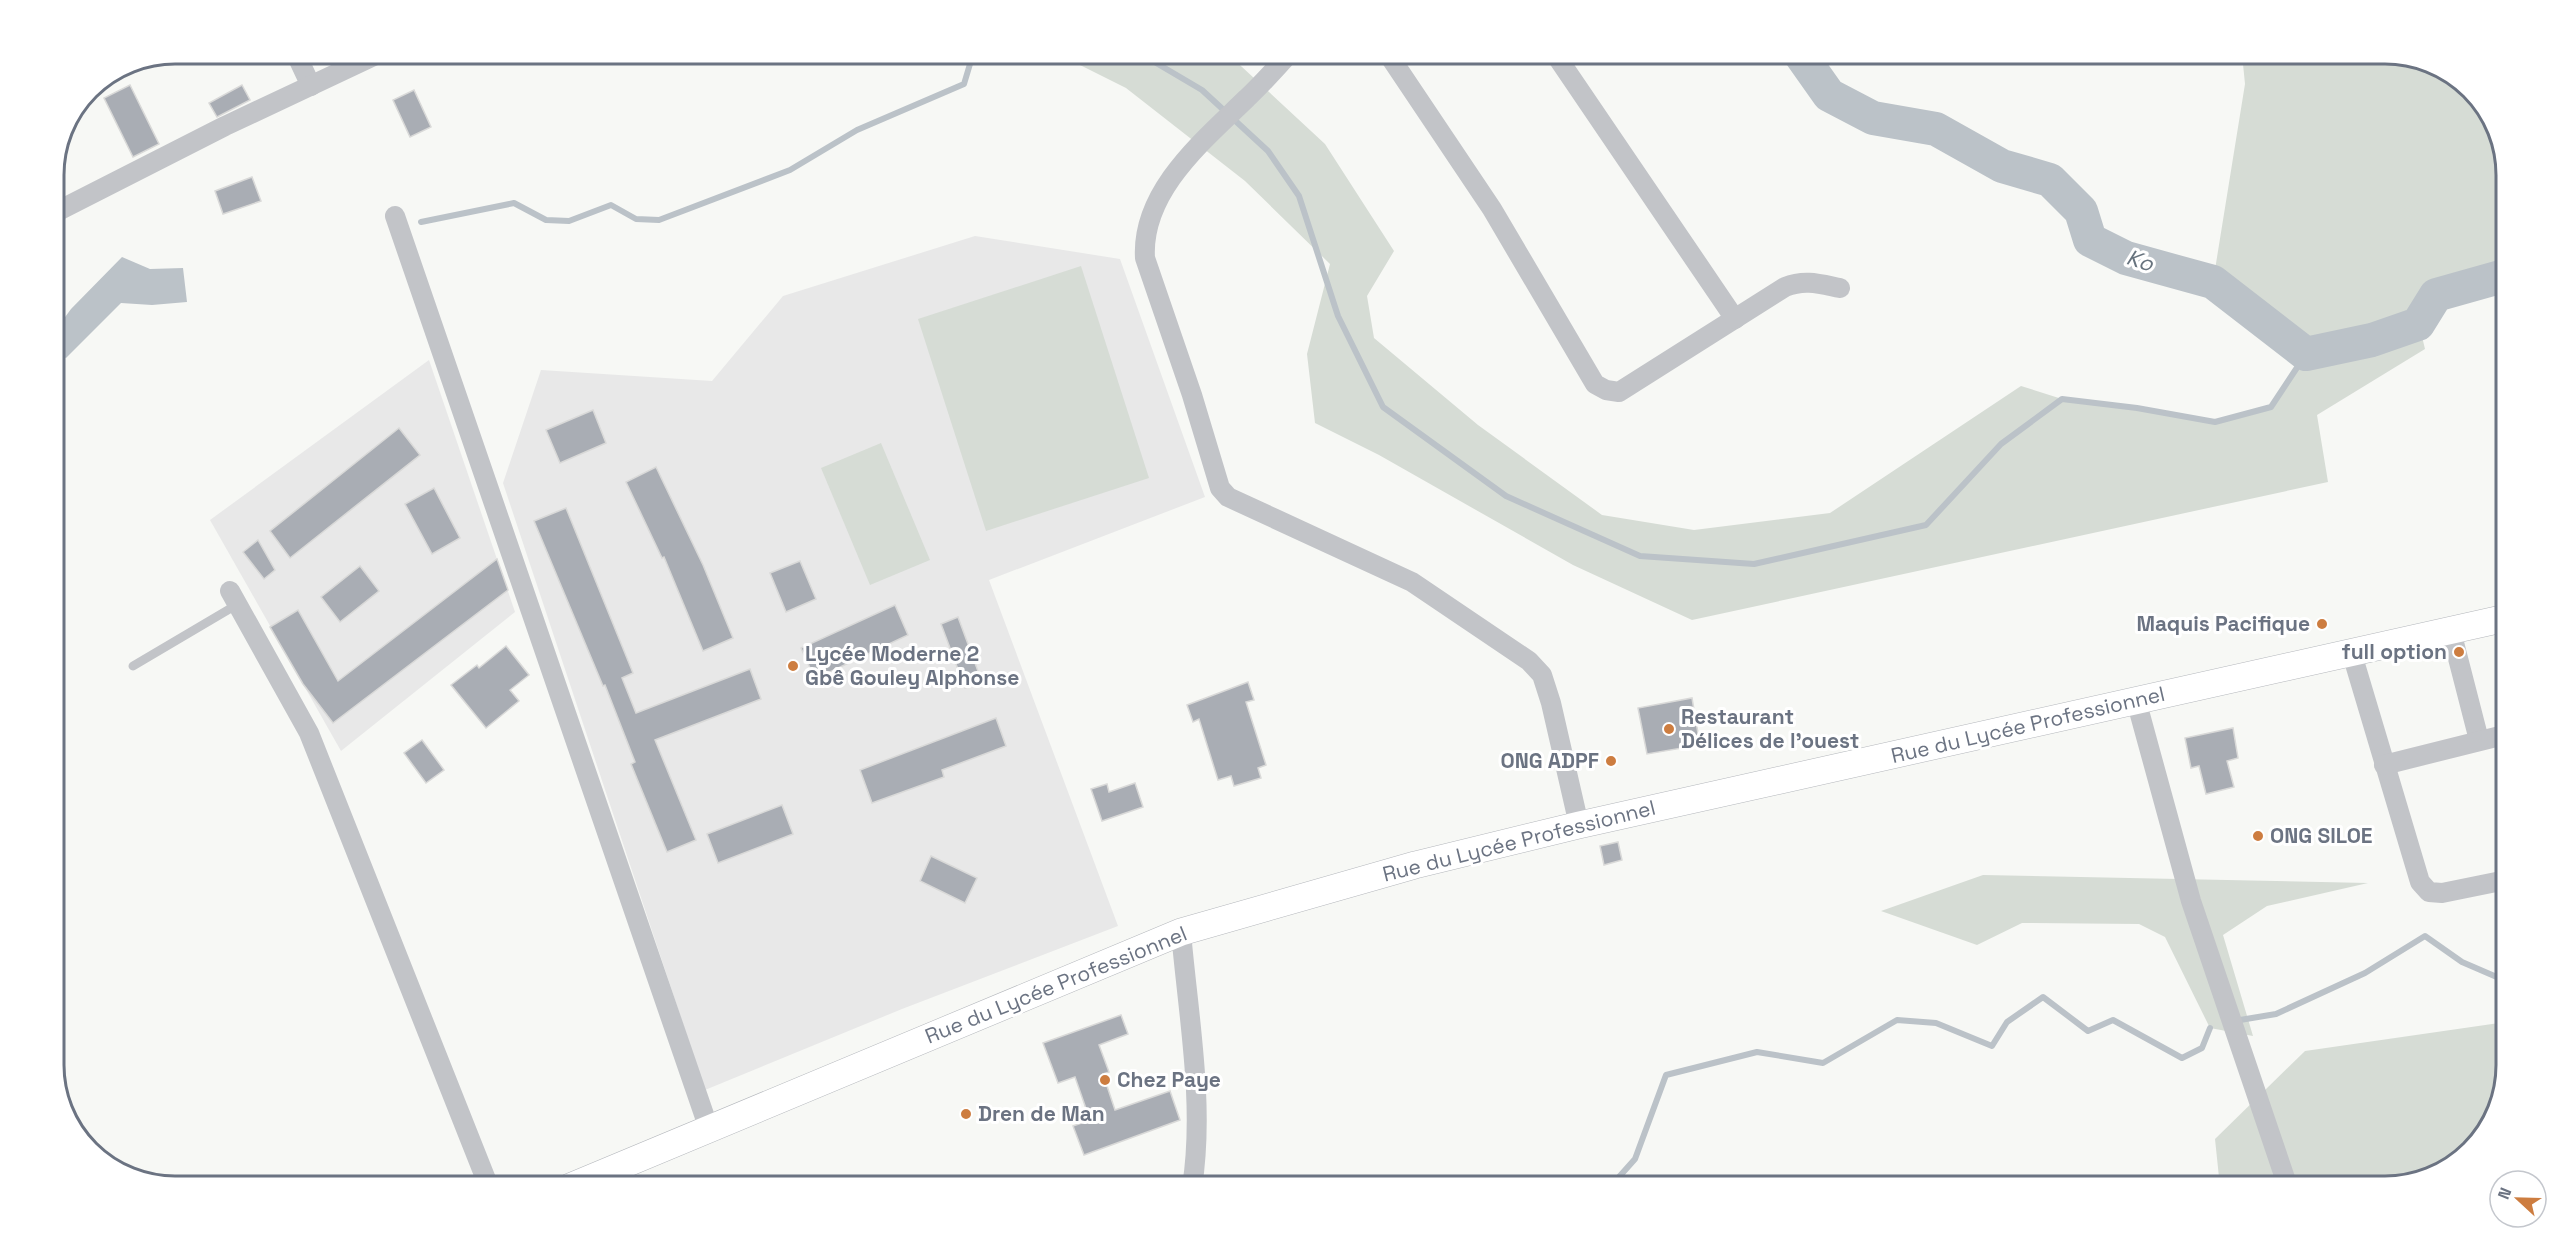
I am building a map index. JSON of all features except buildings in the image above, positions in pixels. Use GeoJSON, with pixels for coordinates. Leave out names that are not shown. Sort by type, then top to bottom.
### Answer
{"type":"FeatureCollection","features":[{"type":"Feature","properties":{"kind":"main road","name":"Rue du Lycée Professionnel"},"geometry":{"type":"LineString","coordinates":[[596,1176],[1181,932],[1415,865],[1579,825],[2496,620]]}},
{"type":"Feature","properties":{"kind":"street"},"geometry":{"type":"LineString","coordinates":[[301,64],[311,86]]}},
{"type":"Feature","properties":{"kind":"street"},"geometry":{"type":"LineString","coordinates":[[65,207],[225,126],[357,64]]}},
{"type":"Feature","properties":{"kind":"street"},"geometry":{"type":"LineString","coordinates":[[1279,64],[1197,148],[1167,185],[1151,219],[1144,243],[1145,258],[1192,395],[1220,488],[1228,497],[1412,582],[1529,661],[1542,675],[1551,703],[1579,825]]}},
{"type":"Feature","properties":{"kind":"street"},"geometry":{"type":"LineString","coordinates":[[1395,64],[1492,209],[1595,384],[1606,390],[1619,392],[1785,287],[1808,281],[1840,288]]}},
{"type":"Feature","properties":{"kind":"street"},"geometry":{"type":"LineString","coordinates":[[1562,64],[1735,319]]}},
{"type":"Feature","properties":{"kind":"street"},"geometry":{"type":"LineString","coordinates":[[395,216],[709,1129]]}},
{"type":"Feature","properties":{"kind":"street"},"geometry":{"type":"LineString","coordinates":[[234,598],[309,732],[485,1176]]}},
{"type":"Feature","properties":{"kind":"street"},"geometry":{"type":"LineString","coordinates":[[2451,631],[2479,740]]}},
{"type":"Feature","properties":{"kind":"street"},"geometry":{"type":"LineString","coordinates":[[2352,654],[2420,882],[2429,892],[2442,893],[2496,882]]}},
{"type":"Feature","properties":{"kind":"street"},"geometry":{"type":"LineString","coordinates":[[2136,700],[2190,901],[2284,1176]]}},
{"type":"Feature","properties":{"kind":"street"},"geometry":{"type":"LineString","coordinates":[[2384,765],[2496,737]]}},
{"type":"Feature","properties":{"kind":"street"},"geometry":{"type":"LineString","coordinates":[[1181,932],[1197,1108],[1197,1153],[1194,1176]]}},
{"type":"Feature","properties":{"kind":"lane"},"geometry":{"type":"LineString","coordinates":[[133,666],[234,598]]}},
{"type":"Feature","properties":{"kind":"shaded area"},"geometry":{"type":"Polygon","coordinates":[[[1078,64],[1239,64],[1325,144],[1394,251],[1367,296],[1374,338],[1478,425],[1602,515],[1694,530],[1830,513],[2021,386],[2062,399],[2137,408],[2215,422],[2271,407],[2306,354],[2213,282],[2245,84],[2243,64],[2399,65],[2420,70],[2458,92],[2477,114],[2490,140],[2493,154],[2495,278],[2436,295],[2419,324],[2425,349],[2317,415],[2328,482],[1692,620],[1573,565],[1379,455],[1315,423],[1307,354],[1330,264],[1245,181],[1126,88],[1078,64]]]}},
{"type":"Feature","properties":{"kind":"shaded area","name":"Lycée Moderne 2 Gbê Gouley Alphonse"},"geometry":{"type":"Polygon","coordinates":[[[975,236],[1120,259],[1205,497],[989,580],[1118,926],[902,1009],[705,1090],[503,483],[541,370],[712,381],[783,296],[975,236]]]}},
{"type":"Feature","properties":{"kind":"shaded area"},"geometry":{"type":"Polygon","coordinates":[[[122,257],[150,269],[183,268],[187,302],[152,305],[121,303],[66,358],[65,317],[122,257]]]}},
{"type":"Feature","properties":{"kind":"shaded area"},"geometry":{"type":"Polygon","coordinates":[[[1081,266],[1149,478],[986,531],[918,319],[1081,266]]]}},
{"type":"Feature","properties":{"kind":"shaded area"},"geometry":{"type":"Polygon","coordinates":[[[429,360],[515,612],[341,751],[210,520],[429,360]]]}},
{"type":"Feature","properties":{"kind":"shaded area"},"geometry":{"type":"Polygon","coordinates":[[[881,443],[930,560],[870,585],[821,468],[881,443]]]}},
{"type":"Feature","properties":{"kind":"shaded area"},"geometry":{"type":"Polygon","coordinates":[[[1983,875],[2368,883],[2267,906],[2223,935],[2253,1036],[2210,1028],[2165,937],[2139,924],[2022,923],[1977,945],[1881,911],[1983,875]]]}},
{"type":"Feature","properties":{"kind":"shaded area"},"geometry":{"type":"Polygon","coordinates":[[[2496,1023],[2495,1080],[2487,1108],[2468,1139],[2446,1158],[2420,1171],[2392,1176],[2219,1176],[2215,1139],[2305,1051],[2496,1023]]]}},
{"type":"Feature","properties":{"kind":"waterway"},"geometry":{"type":"LineString","coordinates":[[421,222],[514,203],[546,220],[569,221],[611,205],[636,219],[659,220],[790,170],[857,130],[964,84],[970,64]]}},
{"type":"Feature","properties":{"kind":"waterway"},"geometry":{"type":"LineString","coordinates":[[1158,64],[1202,90],[1268,151],[1299,196],[1338,316],[1383,407],[1506,496],[1640,556],[1754,564],[1926,525],[2001,444],[2062,399],[2137,408],[2215,422],[2271,407],[2306,354]]}},
{"type":"Feature","properties":{"kind":"waterway","name":"Ko"},"geometry":{"type":"LineString","coordinates":[[1807,64],[1829,95],[1873,118],[1936,129],[2002,166],[2050,180],[2081,211],[2090,240],[2126,258],[2213,282],[2306,354],[2372,340],[2418,324],[2436,295],[2495,278]]}},
{"type":"Feature","properties":{"kind":"waterway"},"geometry":{"type":"LineString","coordinates":[[2240,1020],[2276,1014],[2365,973],[2425,936],[2462,962],[2496,977]]}},
{"type":"Feature","properties":{"kind":"waterway"},"geometry":{"type":"LineString","coordinates":[[1620,1176],[1635,1159],[1666,1075],[1757,1052],[1823,1063],[1897,1020],[1936,1023],[1992,1046],[2007,1022],[2043,997],[2088,1031],[2113,1020],[2182,1058],[2202,1048],[2210,1028]]}},
{"type":"Feature","properties":{"kind":"place","name":"Maquis Pacifique"},"geometry":{"type":"Point","coordinates":[2322,624]}},
{"type":"Feature","properties":{"kind":"place","name":"full option"},"geometry":{"type":"Point","coordinates":[2459,652]}},
{"type":"Feature","properties":{"kind":"place","name":"Lycée Moderne 2 Gbê Gouley Alphonse"},"geometry":{"type":"Point","coordinates":[793,666]}},
{"type":"Feature","properties":{"kind":"place","name":"Restaurant Délices de l'ouest"},"geometry":{"type":"Point","coordinates":[1669,729]}},
{"type":"Feature","properties":{"kind":"place","name":"ONG ADPF"},"geometry":{"type":"Point","coordinates":[1611,761]}},
{"type":"Feature","properties":{"kind":"place","name":"ONG SILOE"},"geometry":{"type":"Point","coordinates":[2258,836]}},
{"type":"Feature","properties":{"kind":"place","name":"Chez Paye"},"geometry":{"type":"Point","coordinates":[1105,1080]}},
{"type":"Feature","properties":{"kind":"place","name":"Dren de Man"},"geometry":{"type":"Point","coordinates":[966,1114]}}]}
